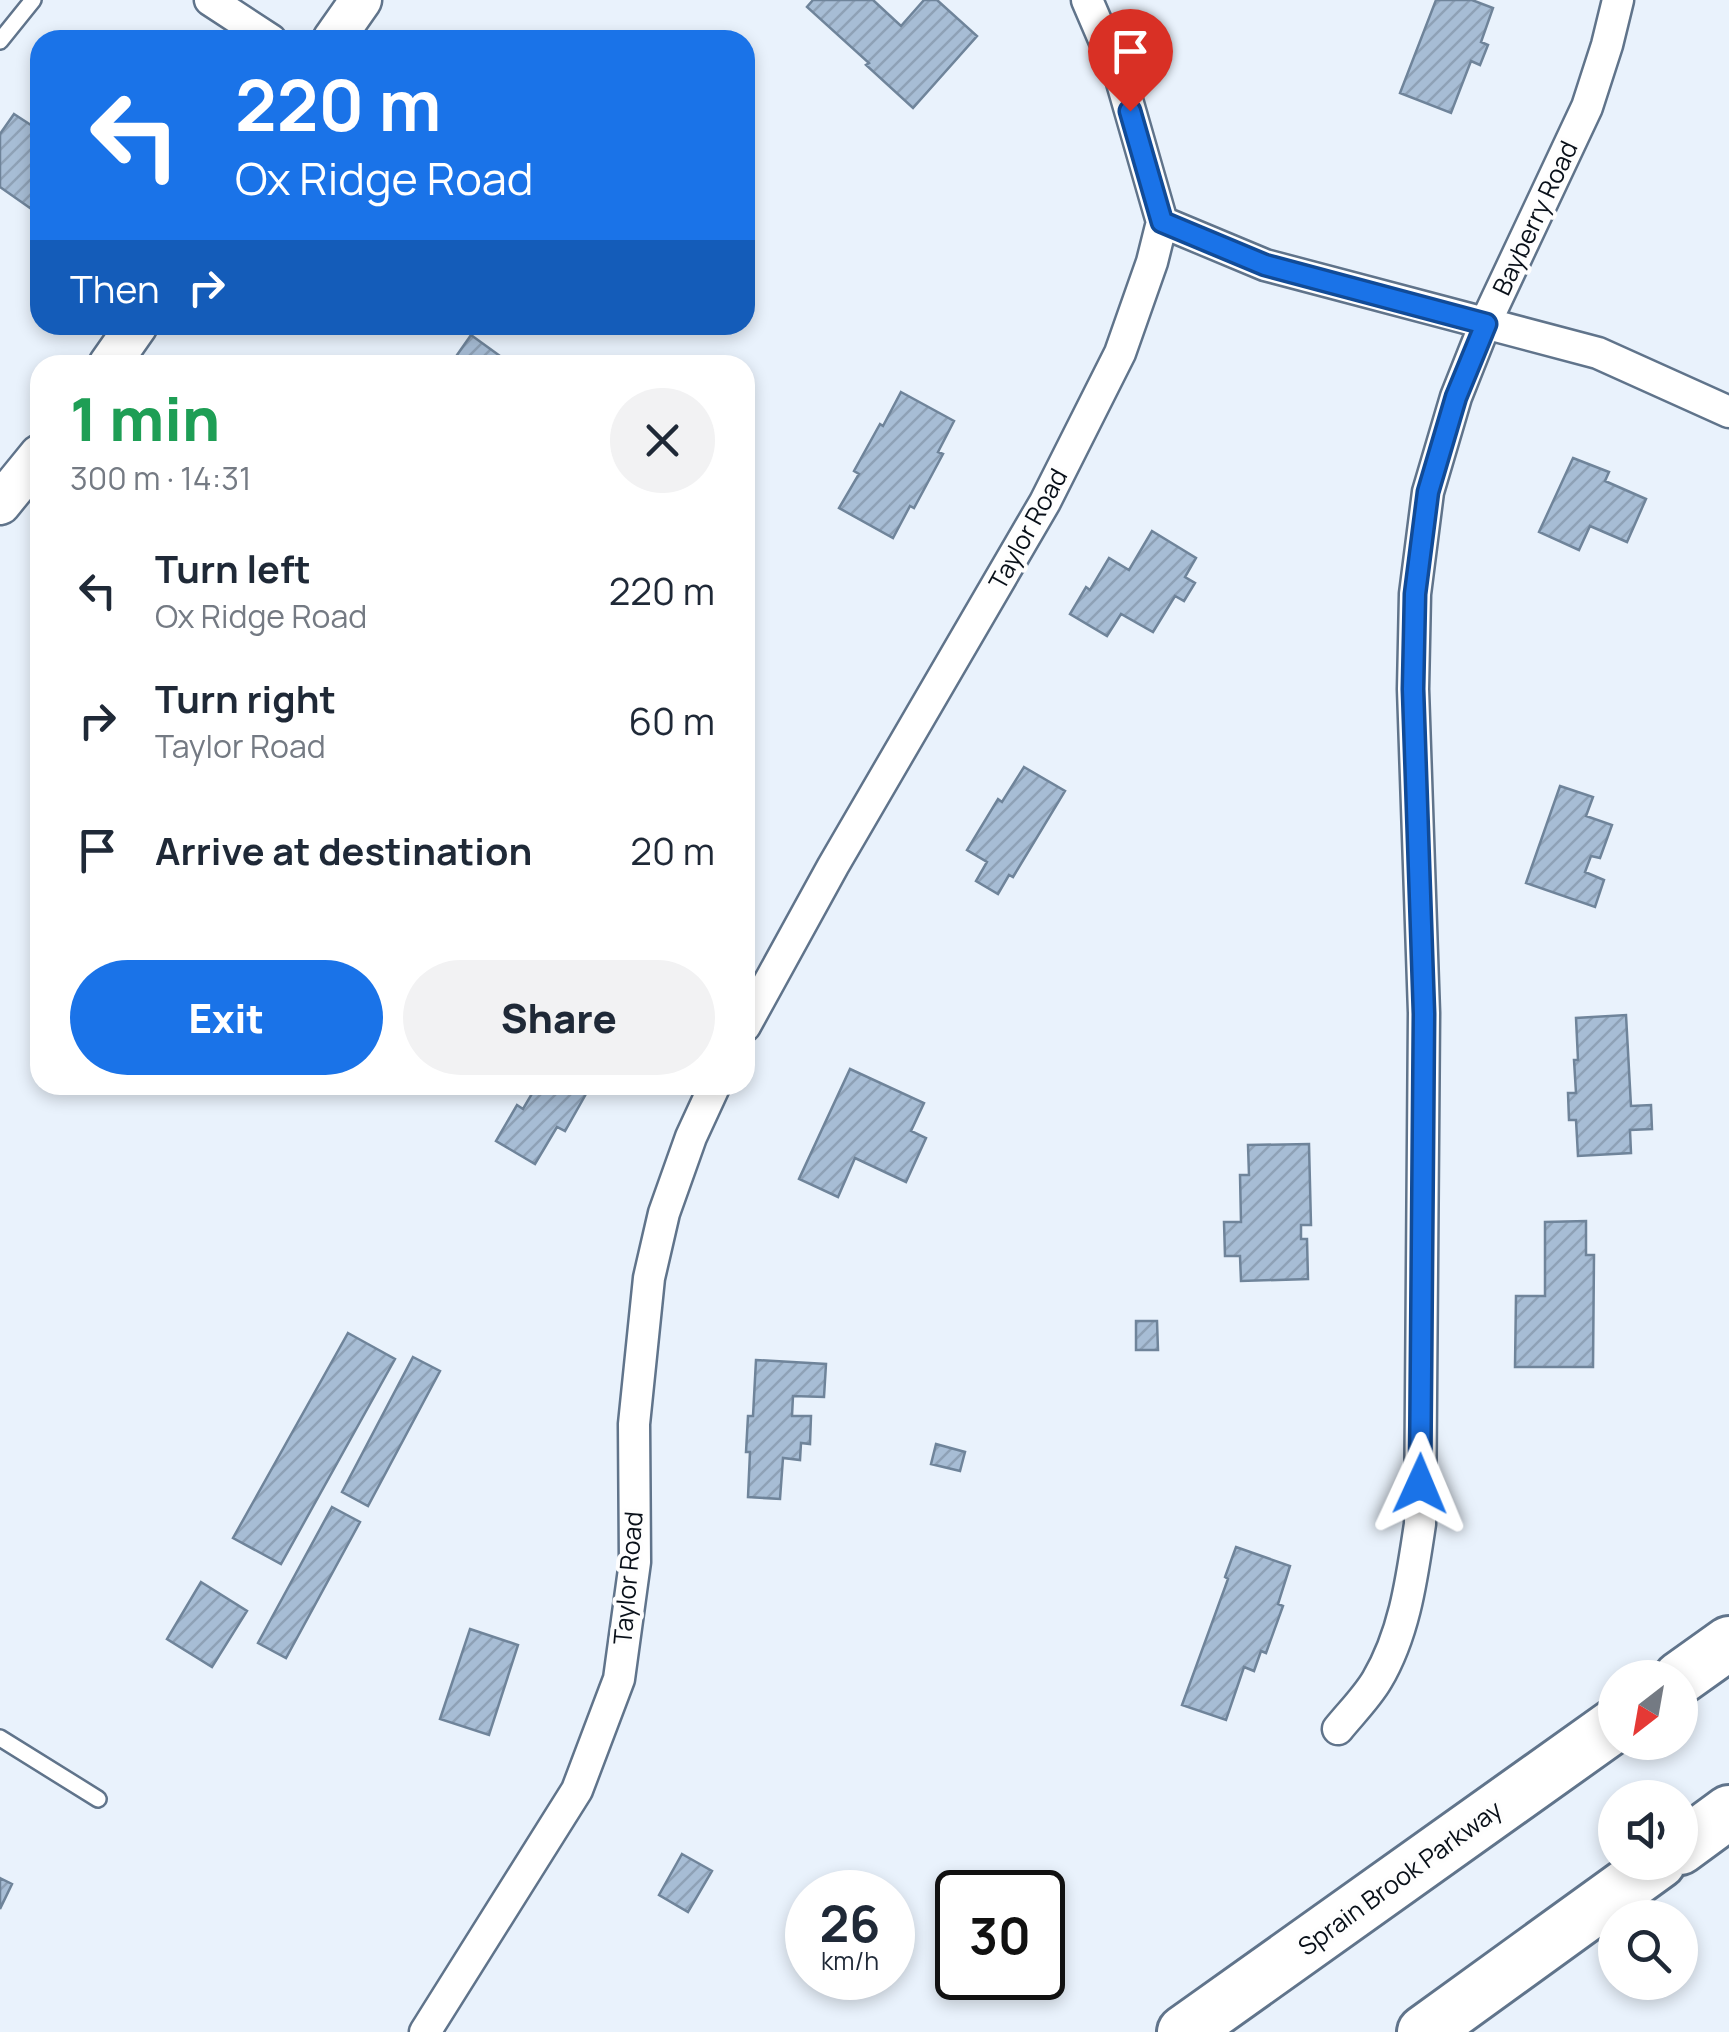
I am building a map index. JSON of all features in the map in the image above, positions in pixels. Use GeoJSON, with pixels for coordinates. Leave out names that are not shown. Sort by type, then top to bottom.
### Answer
{"type":"FeatureCollection","features":[{"type":"Feature","properties":{"kind":"highway"},"geometry":{"type":"LineString","coordinates":[[1698,1666],[1729,1644]]}},
{"type":"Feature","properties":{"kind":"highway","name":"Sprain Brook Parkway"},"geometry":{"type":"LineString","coordinates":[[1184,2032],[1598,1737]]}},
{"type":"Feature","properties":{"kind":"highway"},"geometry":{"type":"LineString","coordinates":[[1698,1835],[1729,1812]]}},
{"type":"Feature","properties":{"kind":"highway"},"geometry":{"type":"LineString","coordinates":[[1424,2032],[1635,1880]]}},
{"type":"Feature","properties":{"kind":"main road"},"geometry":{"type":"LineString","coordinates":[[340,30],[361,0]]}},
{"type":"Feature","properties":{"kind":"main road"},"geometry":{"type":"LineString","coordinates":[[0,504],[30,467]]}},
{"type":"Feature","properties":{"kind":"street"},"geometry":{"type":"LineString","coordinates":[[210,0],[256,30]]}},
{"type":"Feature","properties":{"kind":"street"},"geometry":{"type":"LineString","coordinates":[[1087,0],[1121,79],[1162,222],[1265,265],[1598,353],[1729,412]]}},
{"type":"Feature","properties":{"kind":"street","name":"Bayberry Road"},"geometry":{"type":"LineString","coordinates":[[1338,1729],[1376,1681],[1396,1638],[1411,1586],[1420,1524],[1424,1014],[1413,689],[1415,594],[1428,492],[1456,397],[1586,107],[1618,0]]}},
{"type":"Feature","properties":{"kind":"street","name":"Taylor Road"},"geometry":{"type":"LineString","coordinates":[[755,1008],[833,866],[1046,502],[1120,353],[1162,222]]}},
{"type":"Feature","properties":{"kind":"street","name":"Taylor Road"},"geometry":{"type":"LineString","coordinates":[[425,2032],[577,1790],[618,1679],[634,1562],[634,1424],[649,1278],[664,1213],[710,1095]]}},
{"type":"Feature","properties":{"kind":"lane"},"geometry":{"type":"LineString","coordinates":[[0,41],[33,0]]}},
{"type":"Feature","properties":{"kind":"lane"},"geometry":{"type":"LineString","coordinates":[[0,1738],[98,1799]]}},
{"type":"Feature","properties":{"kind":"building"},"geometry":{"type":"Polygon","coordinates":[[[813,0],[873,0],[901,26],[924,0],[937,0],[977,36],[913,108],[807,7],[813,0]]]}},
{"type":"Feature","properties":{"kind":"building"},"geometry":{"type":"Polygon","coordinates":[[[1436,0],[1472,0],[1493,8],[1481,42],[1488,45],[1480,65],[1471,61],[1451,113],[1400,93],[1436,0]]]}},
{"type":"Feature","properties":{"kind":"building"},"geometry":{"type":"Polygon","coordinates":[[[14,114],[30,124],[30,208],[0,187],[0,134],[14,114]]]}},
{"type":"Feature","properties":{"kind":"building"},"geometry":{"type":"Polygon","coordinates":[[[471,335],[499,355],[457,355],[471,335]]]}},
{"type":"Feature","properties":{"kind":"building"},"geometry":{"type":"Polygon","coordinates":[[[901,392],[954,421],[938,452],[943,454],[893,538],[839,508],[859,474],[854,471],[901,392]]]}},
{"type":"Feature","properties":{"kind":"building"},"geometry":{"type":"Polygon","coordinates":[[[1573,458],[1609,472],[1605,481],[1646,499],[1627,542],[1590,526],[1579,550],[1539,532],[1573,458]]]}},
{"type":"Feature","properties":{"kind":"building"},"geometry":{"type":"Polygon","coordinates":[[[1152,531],[1196,558],[1185,577],[1195,583],[1184,601],[1175,596],[1153,632],[1121,614],[1107,636],[1070,614],[1109,558],[1129,570],[1152,531]]]}},
{"type":"Feature","properties":{"kind":"building"},"geometry":{"type":"Polygon","coordinates":[[[1024,767],[1065,791],[1013,877],[1009,875],[998,894],[976,881],[987,862],[967,850],[998,799],[1002,802],[1024,767]]]}},
{"type":"Feature","properties":{"kind":"building"},"geometry":{"type":"Polygon","coordinates":[[[1560,786],[1593,797],[1586,816],[1612,825],[1600,858],[1591,856],[1585,872],[1604,880],[1595,907],[1526,883],[1560,786]]]}},
{"type":"Feature","properties":{"kind":"building"},"geometry":{"type":"Polygon","coordinates":[[[1626,1015],[1631,1106],[1651,1105],[1652,1129],[1630,1130],[1631,1153],[1578,1156],[1576,1120],[1569,1120],[1568,1093],[1576,1093],[1576,1018],[1626,1015]]]}},
{"type":"Feature","properties":{"kind":"building"},"geometry":{"type":"Polygon","coordinates":[[[850,1069],[924,1103],[911,1131],[926,1138],[906,1182],[855,1158],[838,1197],[799,1179],[850,1069]]]}},
{"type":"Feature","properties":{"kind":"building"},"geometry":{"type":"Polygon","coordinates":[[[531,1095],[585,1095],[565,1131],[557,1127],[535,1164],[496,1141],[517,1105],[523,1109],[531,1095]]]}},
{"type":"Feature","properties":{"kind":"building"},"geometry":{"type":"Polygon","coordinates":[[[1309,1144],[1311,1225],[1301,1225],[1301,1239],[1307,1239],[1308,1279],[1241,1281],[1240,1256],[1225,1256],[1224,1222],[1241,1222],[1240,1175],[1249,1175],[1248,1145],[1309,1144]]]}},
{"type":"Feature","properties":{"kind":"building"},"geometry":{"type":"Polygon","coordinates":[[[1586,1221],[1586,1255],[1594,1255],[1593,1367],[1515,1367],[1516,1296],[1545,1296],[1545,1222],[1586,1221]]]}},
{"type":"Feature","properties":{"kind":"building"},"geometry":{"type":"Polygon","coordinates":[[[1136,1321],[1157,1321],[1158,1350],[1136,1350],[1136,1321]]]}},
{"type":"Feature","properties":{"kind":"building"},"geometry":{"type":"Polygon","coordinates":[[[348,1333],[395,1359],[281,1564],[233,1538],[348,1333]]]}},
{"type":"Feature","properties":{"kind":"building"},"geometry":{"type":"Polygon","coordinates":[[[413,1357],[440,1371],[368,1506],[342,1492],[413,1357]]]}},
{"type":"Feature","properties":{"kind":"building"},"geometry":{"type":"Polygon","coordinates":[[[756,1360],[826,1364],[824,1397],[793,1396],[792,1416],[811,1416],[810,1444],[801,1443],[800,1460],[783,1458],[780,1499],[748,1497],[748,1416],[753,1416],[756,1360]]]}},
{"type":"Feature","properties":{"kind":"building"},"geometry":{"type":"Polygon","coordinates":[[[936,1444],[965,1452],[960,1471],[931,1464],[936,1444]]]}},
{"type":"Feature","properties":{"kind":"building"},"geometry":{"type":"Polygon","coordinates":[[[332,1507],[360,1522],[286,1658],[258,1643],[332,1507]]]}},
{"type":"Feature","properties":{"kind":"building"},"geometry":{"type":"Polygon","coordinates":[[[1236,1547],[1290,1566],[1278,1604],[1283,1606],[1266,1653],[1261,1651],[1254,1671],[1244,1667],[1226,1720],[1182,1705],[1236,1547]]]}},
{"type":"Feature","properties":{"kind":"building"},"geometry":{"type":"Polygon","coordinates":[[[201,1582],[247,1611],[212,1667],[167,1639],[201,1582]]]}},
{"type":"Feature","properties":{"kind":"building"},"geometry":{"type":"Polygon","coordinates":[[[470,1629],[518,1645],[489,1735],[440,1719],[470,1629]]]}},
{"type":"Feature","properties":{"kind":"building"},"geometry":{"type":"Polygon","coordinates":[[[682,1854],[712,1871],[688,1912],[659,1895],[682,1854]]]}},
{"type":"Feature","properties":{"kind":"building"},"geometry":{"type":"Polygon","coordinates":[[[0,1878],[12,1884],[0,1909],[0,1878]]]}},
{"type":"Feature","properties":{"kind":"route"},"geometry":{"type":"LineString","coordinates":[[1130,111],[1162,222],[1265,265],[1486,324],[1456,397],[1428,492],[1415,594],[1413,689],[1424,1014],[1420,1484]]}}]}
